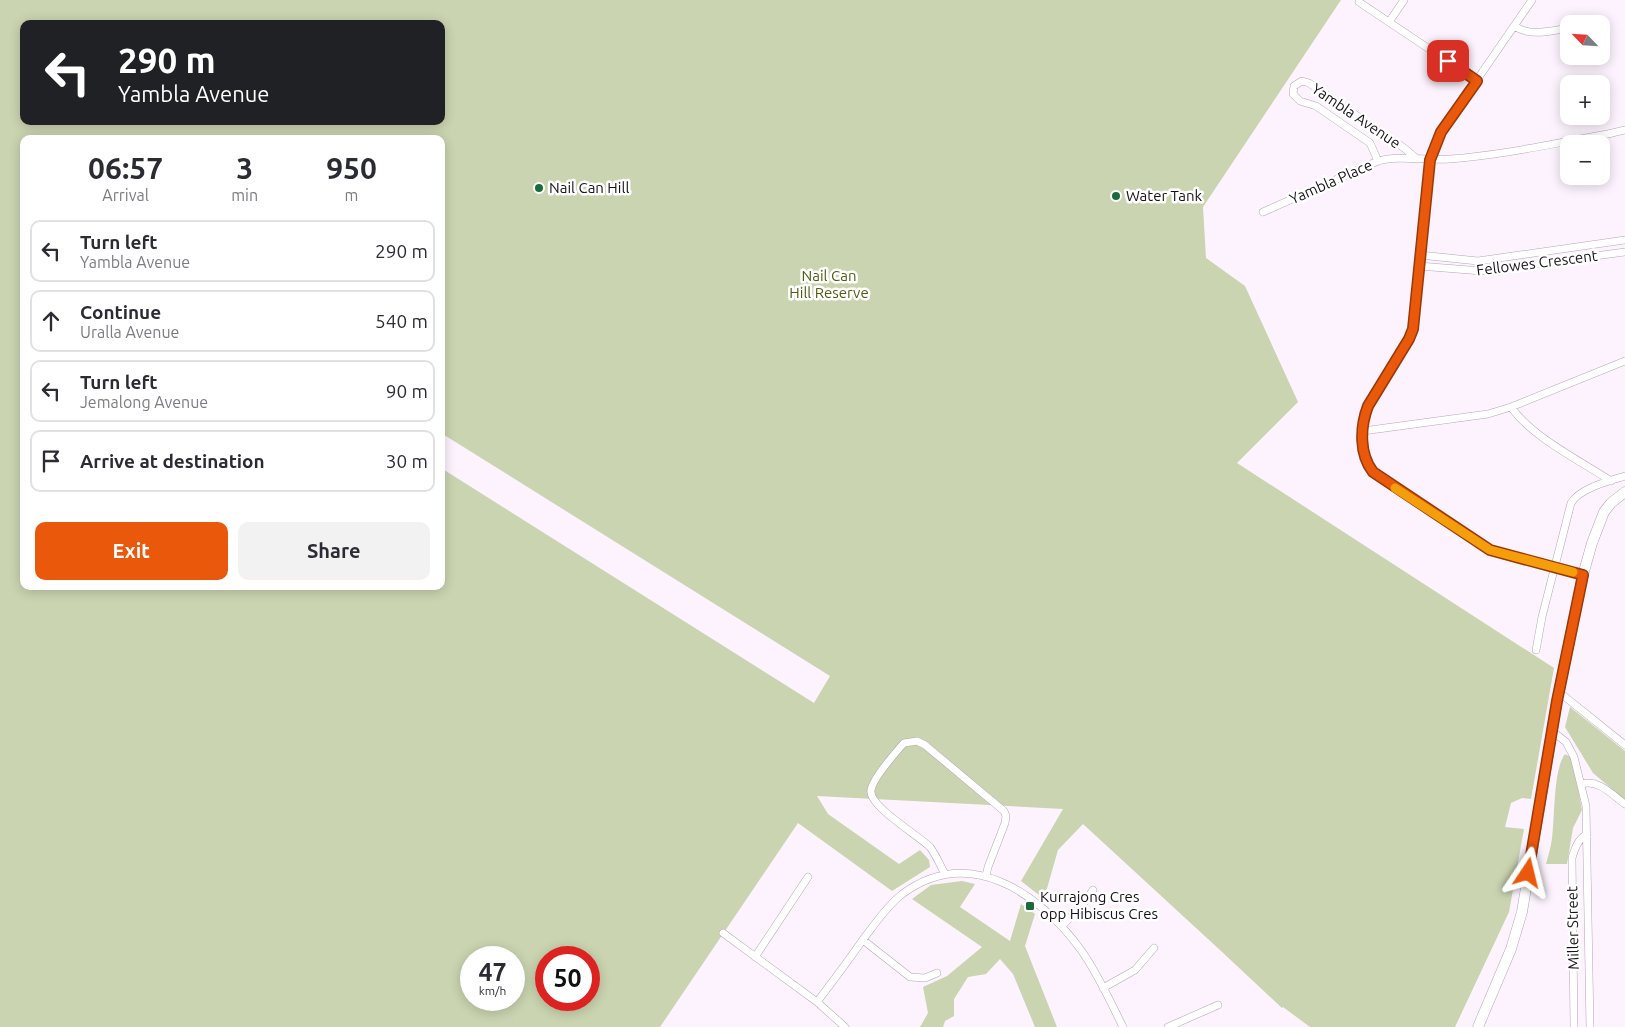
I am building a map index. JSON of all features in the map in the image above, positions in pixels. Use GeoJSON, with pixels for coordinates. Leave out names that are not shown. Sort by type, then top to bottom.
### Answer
{"type":"FeatureCollection","features":[{"type":"Feature","properties":{"kind":"main road"},"geometry":{"type":"LineString","coordinates":[[1478,1027],[1511,949],[1522,912],[1559,692],[1583,575],[1600,519],[1611,503],[1625,492]]}},
{"type":"Feature","properties":{"kind":"street"},"geometry":{"type":"LineString","coordinates":[[1389,22],[1404,0]]}},
{"type":"Feature","properties":{"kind":"street"},"geometry":{"type":"LineString","coordinates":[[1532,0],[1441,132],[1430,160],[1415,318],[1411,334],[1368,406],[1364,416],[1363,448],[1368,466],[1377,476],[1484,547],[1583,575]]}},
{"type":"Feature","properties":{"kind":"street"},"geometry":{"type":"LineString","coordinates":[[1359,2],[1477,81]]}},
{"type":"Feature","properties":{"kind":"street"},"geometry":{"type":"LineString","coordinates":[[1514,26],[1528,33],[1560,29]]}},
{"type":"Feature","properties":{"kind":"street","name":"Yambla Avenue"},"geometry":{"type":"LineString","coordinates":[[1378,161],[1370,143],[1316,106],[1300,101],[1294,94],[1294,86],[1302,81],[1309,83],[1404,148],[1417,159]]}},
{"type":"Feature","properties":{"kind":"street","name":"Yambla Place"},"geometry":{"type":"LineString","coordinates":[[1263,212],[1378,161],[1395,158],[1430,160],[1481,155],[1625,130]]}},
{"type":"Feature","properties":{"kind":"street","name":"Fellowes Crescent"},"geometry":{"type":"LineString","coordinates":[[1420,255],[1478,261],[1625,240]]}},
{"type":"Feature","properties":{"kind":"street","name":"Fellowes Crescent"},"geometry":{"type":"LineString","coordinates":[[1419,266],[1482,271],[1625,252]]}},
{"type":"Feature","properties":{"kind":"street"},"geometry":{"type":"LineString","coordinates":[[1363,431],[1488,414],[1511,407],[1625,361]]}},
{"type":"Feature","properties":{"kind":"street"},"geometry":{"type":"LineString","coordinates":[[1511,407],[1530,429],[1611,481]]}},
{"type":"Feature","properties":{"kind":"street"},"geometry":{"type":"LineString","coordinates":[[1536,650],[1542,617],[1573,499],[1583,492],[1625,476]]}},
{"type":"Feature","properties":{"kind":"street"},"geometry":{"type":"LineString","coordinates":[[1559,692],[1625,745]]}},
{"type":"Feature","properties":{"kind":"street","name":"Miller Street"},"geometry":{"type":"LineString","coordinates":[[1552,731],[1561,737],[1571,750],[1582,784],[1586,806],[1590,1027]]}},
{"type":"Feature","properties":{"kind":"street"},"geometry":{"type":"LineString","coordinates":[[945,874],[930,848],[872,800],[873,783],[904,743],[912,741],[924,745],[1004,811],[1006,816],[1005,823],[986,876]]}},
{"type":"Feature","properties":{"kind":"street"},"geometry":{"type":"LineString","coordinates":[[1582,784],[1588,782],[1597,784],[1625,804]]}},
{"type":"Feature","properties":{"kind":"street","name":"Miller Street"},"geometry":{"type":"LineString","coordinates":[[1574,1027],[1572,858],[1580,840],[1587,834]]}},
{"type":"Feature","properties":{"kind":"street"},"geometry":{"type":"LineString","coordinates":[[817,1002],[885,911],[900,896],[920,883],[945,874],[964,873],[986,876],[1022,893],[1062,926],[1084,956],[1123,1027]]}},
{"type":"Feature","properties":{"kind":"street"},"geometry":{"type":"LineString","coordinates":[[755,957],[808,877]]}},
{"type":"Feature","properties":{"kind":"street"},"geometry":{"type":"LineString","coordinates":[[1062,926],[1094,890]]}},
{"type":"Feature","properties":{"kind":"street"},"geometry":{"type":"LineString","coordinates":[[723,933],[817,1002],[845,1027]]}},
{"type":"Feature","properties":{"kind":"street"},"geometry":{"type":"LineString","coordinates":[[863,940],[910,977],[925,978],[937,973]]}},
{"type":"Feature","properties":{"kind":"street"},"geometry":{"type":"LineString","coordinates":[[1103,988],[1135,970],[1154,948]]}},
{"type":"Feature","properties":{"kind":"street"},"geometry":{"type":"LineString","coordinates":[[1168,1027],[1218,1005]]}},
{"type":"Feature","properties":{"kind":"green space","name":"Nail Can Hill Reserve"},"geometry":{"type":"Polygon","coordinates":[[[0,0],[1341,0],[1203,207],[1206,258],[1245,286],[1298,402],[1237,463],[1554,668],[1531,799],[1522,798],[1511,803],[1505,827],[1524,829],[1509,912],[1455,1027],[1310,1027],[1282,1008],[1083,824],[1058,850],[1044,899],[1021,881],[1063,809],[817,796],[828,814],[899,864],[920,850],[929,860],[930,867],[892,891],[798,823],[660,1027],[0,1027],[0,0]]]}},
{"type":"Feature","properties":{"kind":"green space"},"geometry":{"type":"Polygon","coordinates":[[[1570,707],[1625,751],[1625,800],[1593,773],[1565,727],[1570,707]]]}},
{"type":"Feature","properties":{"kind":"green space"},"geometry":{"type":"Polygon","coordinates":[[[1565,754],[1572,758],[1582,810],[1573,828],[1567,864],[1546,864],[1552,838],[1556,782],[1561,761],[1565,754]]]}},
{"type":"Feature","properties":{"kind":"green space"},"geometry":{"type":"Polygon","coordinates":[[[962,881],[975,884],[960,907],[1010,941],[1021,904],[1035,914],[1025,946],[1057,1027],[1035,1027],[1013,974],[1000,959],[986,974],[968,977],[954,999],[954,1016],[945,1021],[943,1027],[920,1027],[928,1013],[923,987],[947,976],[982,947],[912,899],[931,885],[962,881]]]}},
{"type":"Feature","properties":{"kind":"slow traffic"},"geometry":{"type":"LineString","coordinates":[[1395,488],[1490,550],[1573,572]]}},
{"type":"Feature","properties":{"kind":"place","name":"Nail Can Hill"},"geometry":{"type":"Point","coordinates":[539,188]}},
{"type":"Feature","properties":{"kind":"place","name":"Water Tank"},"geometry":{"type":"Point","coordinates":[1116,196]}},
{"type":"Feature","properties":{"kind":"place","name":"Kurrajong Cres opp Hibiscus Cres"},"geometry":{"type":"Point","coordinates":[1030,906]}},
{"type":"Feature","properties":{"kind":"route"},"geometry":{"type":"LineString","coordinates":[[1448,61],[1477,81],[1441,132],[1430,160],[1413,329],[1409,339],[1368,406],[1364,416],[1362,439],[1368,466],[1373,472],[1484,547],[1583,575],[1557,701],[1528,873]]}}]}
